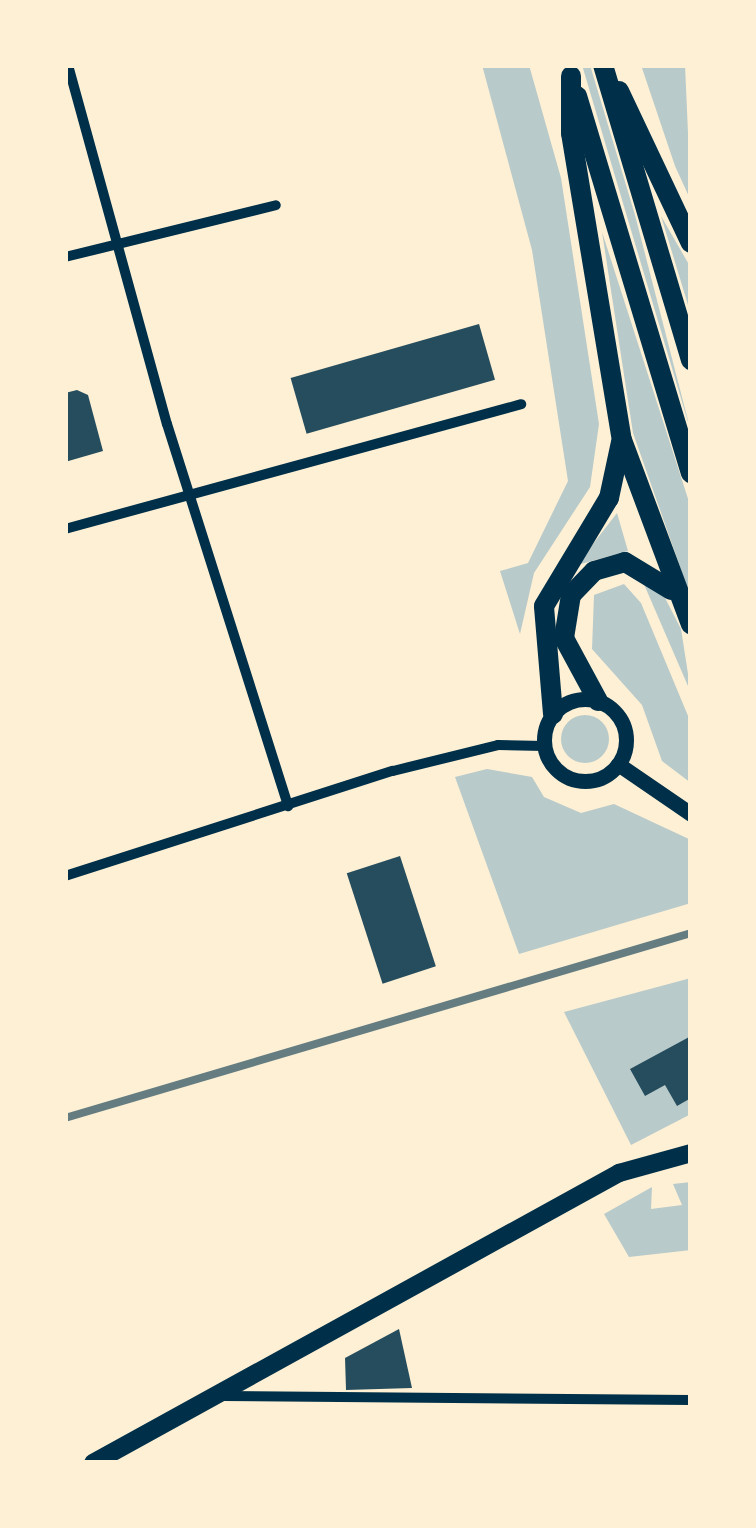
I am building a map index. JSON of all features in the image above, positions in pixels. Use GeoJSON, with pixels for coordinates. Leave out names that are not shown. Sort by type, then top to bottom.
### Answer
{"type":"FeatureCollection","features":[{"type":"Feature","properties":{"kind":"main road"},"geometry":{"type":"LineString","coordinates":[[604,65],[691,243]]}},
{"type":"Feature","properties":{"kind":"main road"},"geometry":{"type":"LineString","coordinates":[[604,65],[691,360]]}},
{"type":"Feature","properties":{"kind":"main road"},"geometry":{"type":"LineString","coordinates":[[570,71],[570,133],[622,440],[688,619]]}},
{"type":"Feature","properties":{"kind":"main road"},"geometry":{"type":"LineString","coordinates":[[570,71],[691,473]]}},
{"type":"Feature","properties":{"kind":"main road"},"geometry":{"type":"LineString","coordinates":[[553,714],[544,606],[608,498],[622,440]]}},
{"type":"Feature","properties":{"kind":"main road"},"geometry":{"type":"LineString","coordinates":[[598,700],[562,626],[580,581],[626,562],[655,574],[688,619]]}},
{"type":"Feature","properties":{"kind":"main road"},"geometry":{"type":"LineString","coordinates":[[94,1463],[620,1173],[691,1153]]}},
{"type":"Feature","properties":{"kind":"street"},"geometry":{"type":"LineString","coordinates":[[68,65],[116,250],[288,806]]}},
{"type":"Feature","properties":{"kind":"street"},"geometry":{"type":"LineString","coordinates":[[65,257],[116,250],[276,205]]}},
{"type":"Feature","properties":{"kind":"street"},"geometry":{"type":"LineString","coordinates":[[65,529],[520,404]]}},
{"type":"Feature","properties":{"kind":"street"},"geometry":{"type":"LineString","coordinates":[[65,876],[498,746],[544,746],[574,779],[598,778],[618,764],[623,724],[598,700],[553,714],[544,746]]}},
{"type":"Feature","properties":{"kind":"street"},"geometry":{"type":"LineString","coordinates":[[618,764],[691,814]]}},
{"type":"Feature","properties":{"kind":"street"},"geometry":{"type":"LineString","coordinates":[[212,1396],[691,1400]]}},
{"type":"Feature","properties":{"kind":"shaded area"},"geometry":{"type":"Polygon","coordinates":[[[482,65],[529,65],[561,178],[599,424],[590,487],[534,573],[520,634],[500,571],[528,563],[568,481],[532,250],[482,65]]]}},
{"type":"Feature","properties":{"kind":"shaded area"},"geometry":{"type":"Polygon","coordinates":[[[582,65],[590,65],[635,215],[691,432],[582,65]]]}},
{"type":"Feature","properties":{"kind":"shaded area"},"geometry":{"type":"Polygon","coordinates":[[[641,65],[685,65],[691,201],[675,166],[641,65]]]}},
{"type":"Feature","properties":{"kind":"shaded area"},"geometry":{"type":"Polygon","coordinates":[[[661,216],[691,268],[691,315],[685,295],[661,216]]]}},
{"type":"Feature","properties":{"kind":"shaded area"},"geometry":{"type":"Polygon","coordinates":[[[602,232],[691,508],[691,598],[633,433],[602,232]]]}},
{"type":"Feature","properties":{"kind":"shaded area"},"geometry":{"type":"Polygon","coordinates":[[[617,513],[628,551],[581,564],[579,562],[617,513]]]}},
{"type":"Feature","properties":{"kind":"shaded area"},"geometry":{"type":"Polygon","coordinates":[[[640,575],[662,592],[681,629],[691,693],[640,575]]]}},
{"type":"Feature","properties":{"kind":"shaded area"},"geometry":{"type":"Polygon","coordinates":[[[624,584],[641,603],[691,723],[691,783],[662,761],[642,705],[592,649],[594,595],[624,584]]]}},
{"type":"Feature","properties":{"kind":"shaded area"},"geometry":{"type":"Polygon","coordinates":[[[585,715],[602,722],[609,739],[602,756],[585,763],[568,756],[561,739],[568,722],[585,715]]]}},
{"type":"Feature","properties":{"kind":"shaded area"},"geometry":{"type":"Polygon","coordinates":[[[487,769],[532,777],[544,797],[581,813],[614,804],[691,840],[691,903],[519,954],[455,777],[487,769]]]}},
{"type":"Feature","properties":{"kind":"shaded area"},"geometry":{"type":"Polygon","coordinates":[[[691,978],[691,1114],[631,1145],[564,1012],[691,978]]]}},
{"type":"Feature","properties":{"kind":"shaded area"},"geometry":{"type":"Polygon","coordinates":[[[691,1182],[691,1250],[629,1257],[604,1214],[652,1187],[651,1209],[682,1205],[673,1184],[691,1182]]]}},
{"type":"Feature","properties":{"kind":"building"},"geometry":{"type":"Polygon","coordinates":[[[479,324],[495,380],[307,434],[291,378],[479,324]]]}},
{"type":"Feature","properties":{"kind":"building"},"geometry":{"type":"Polygon","coordinates":[[[77,390],[88,395],[103,451],[65,462],[65,393],[77,390]]]}},
{"type":"Feature","properties":{"kind":"building"},"geometry":{"type":"Polygon","coordinates":[[[400,856],[436,966],[383,984],[347,873],[400,856]]]}},
{"type":"Feature","properties":{"kind":"building"},"geometry":{"type":"Polygon","coordinates":[[[691,1036],[691,1098],[677,1106],[665,1085],[645,1096],[630,1069],[691,1036]]]}},
{"type":"Feature","properties":{"kind":"building"},"geometry":{"type":"Polygon","coordinates":[[[399,1329],[412,1388],[346,1390],[345,1358],[399,1329]]]}},
{"type":"Feature","properties":{"kind":"railway"},"geometry":{"type":"LineString","coordinates":[[65,1118],[691,933]]}}]}
